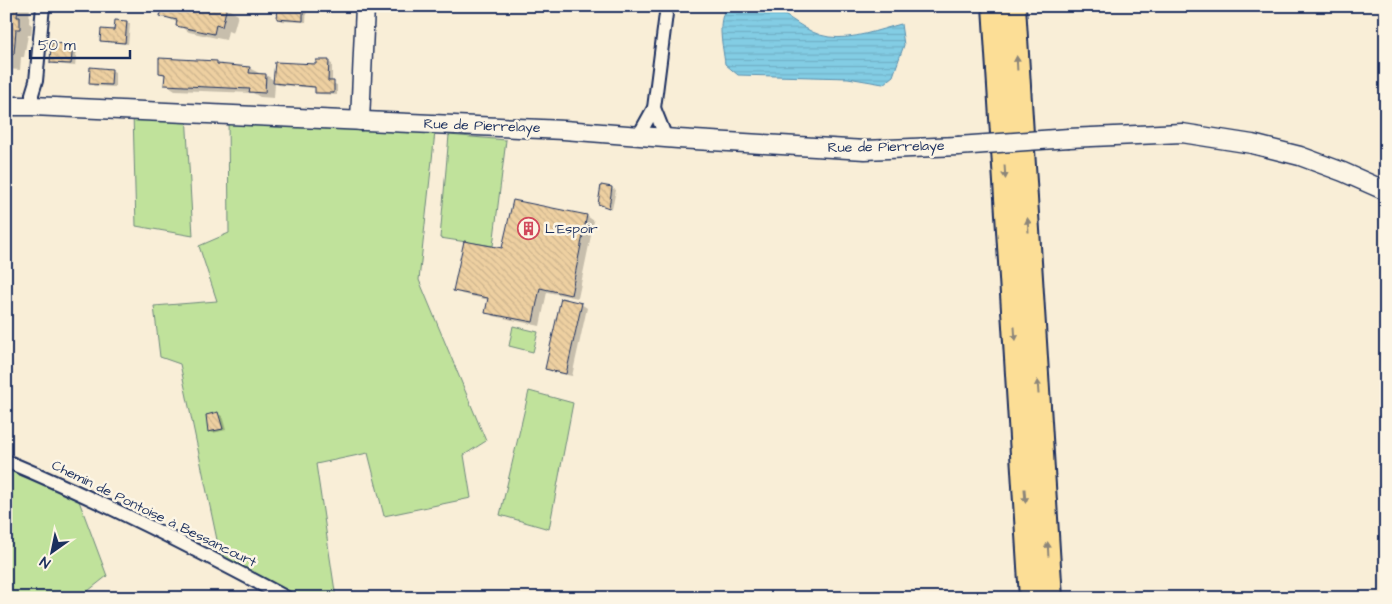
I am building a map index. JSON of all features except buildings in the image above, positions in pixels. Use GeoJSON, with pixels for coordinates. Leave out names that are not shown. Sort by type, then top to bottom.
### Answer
{"type":"FeatureCollection","features":[{"type":"Feature","properties":{"kind":"highway"},"geometry":{"type":"LineString","coordinates":[[994,6],[1031,598]]}},
{"type":"Feature","properties":{"kind":"highway"},"geometry":{"type":"LineString","coordinates":[[1014,6],[1051,598]]}},
{"type":"Feature","properties":{"kind":"main road"},"geometry":{"type":"LineString","coordinates":[[360,122],[365,6]]}},
{"type":"Feature","properties":{"kind":"main road","name":"Rue de Pierrelaye"},"geometry":{"type":"LineString","coordinates":[[6,106],[564,130],[864,150],[1182,133],[1252,144],[1300,156],[1386,191]]}},
{"type":"Feature","properties":{"kind":"street"},"geometry":{"type":"LineString","coordinates":[[32,106],[43,6]]}},
{"type":"Feature","properties":{"kind":"street"},"geometry":{"type":"LineString","coordinates":[[638,136],[654,108],[667,6]]}},
{"type":"Feature","properties":{"kind":"street"},"geometry":{"type":"LineString","coordinates":[[654,108],[666,138]]}},
{"type":"Feature","properties":{"kind":"street","name":"Chemin de Pontoise à Bessancourt"},"geometry":{"type":"LineString","coordinates":[[6,461],[43,476],[218,560],[287,598]]}},
{"type":"Feature","properties":{"kind":"green space"},"geometry":{"type":"Polygon","coordinates":[[[133,113],[186,113],[193,236],[136,226],[133,113]]]}},
{"type":"Feature","properties":{"kind":"green space"},"geometry":{"type":"Polygon","coordinates":[[[228,115],[435,132],[419,280],[486,441],[464,455],[471,498],[384,516],[368,453],[316,464],[336,598],[277,598],[215,565],[220,554],[180,364],[160,357],[154,306],[217,301],[199,246],[229,233],[228,115]]]}},
{"type":"Feature","properties":{"kind":"green space"},"geometry":{"type":"Polygon","coordinates":[[[449,135],[506,140],[493,246],[440,238],[449,135]]]}},
{"type":"Feature","properties":{"kind":"green space"},"geometry":{"type":"Polygon","coordinates":[[[513,326],[538,332],[533,352],[509,346],[513,326]]]}},
{"type":"Feature","properties":{"kind":"green space"},"geometry":{"type":"Polygon","coordinates":[[[529,391],[573,403],[549,529],[500,515],[529,391]]]}},
{"type":"Feature","properties":{"kind":"green space"},"geometry":{"type":"Polygon","coordinates":[[[6,462],[81,498],[79,501],[107,576],[79,598],[6,598],[6,462]]]}},
{"type":"Feature","properties":{"kind":"water"},"geometry":{"type":"Polygon","coordinates":[[[727,6],[770,8],[813,32],[838,38],[874,32],[901,24],[904,45],[893,76],[883,84],[848,78],[738,75],[725,64],[721,27],[727,6]]]}},
{"type":"Feature","properties":{"kind":"place","name":"L'Espoir"},"geometry":{"type":"Point","coordinates":[529,229]}}]}
